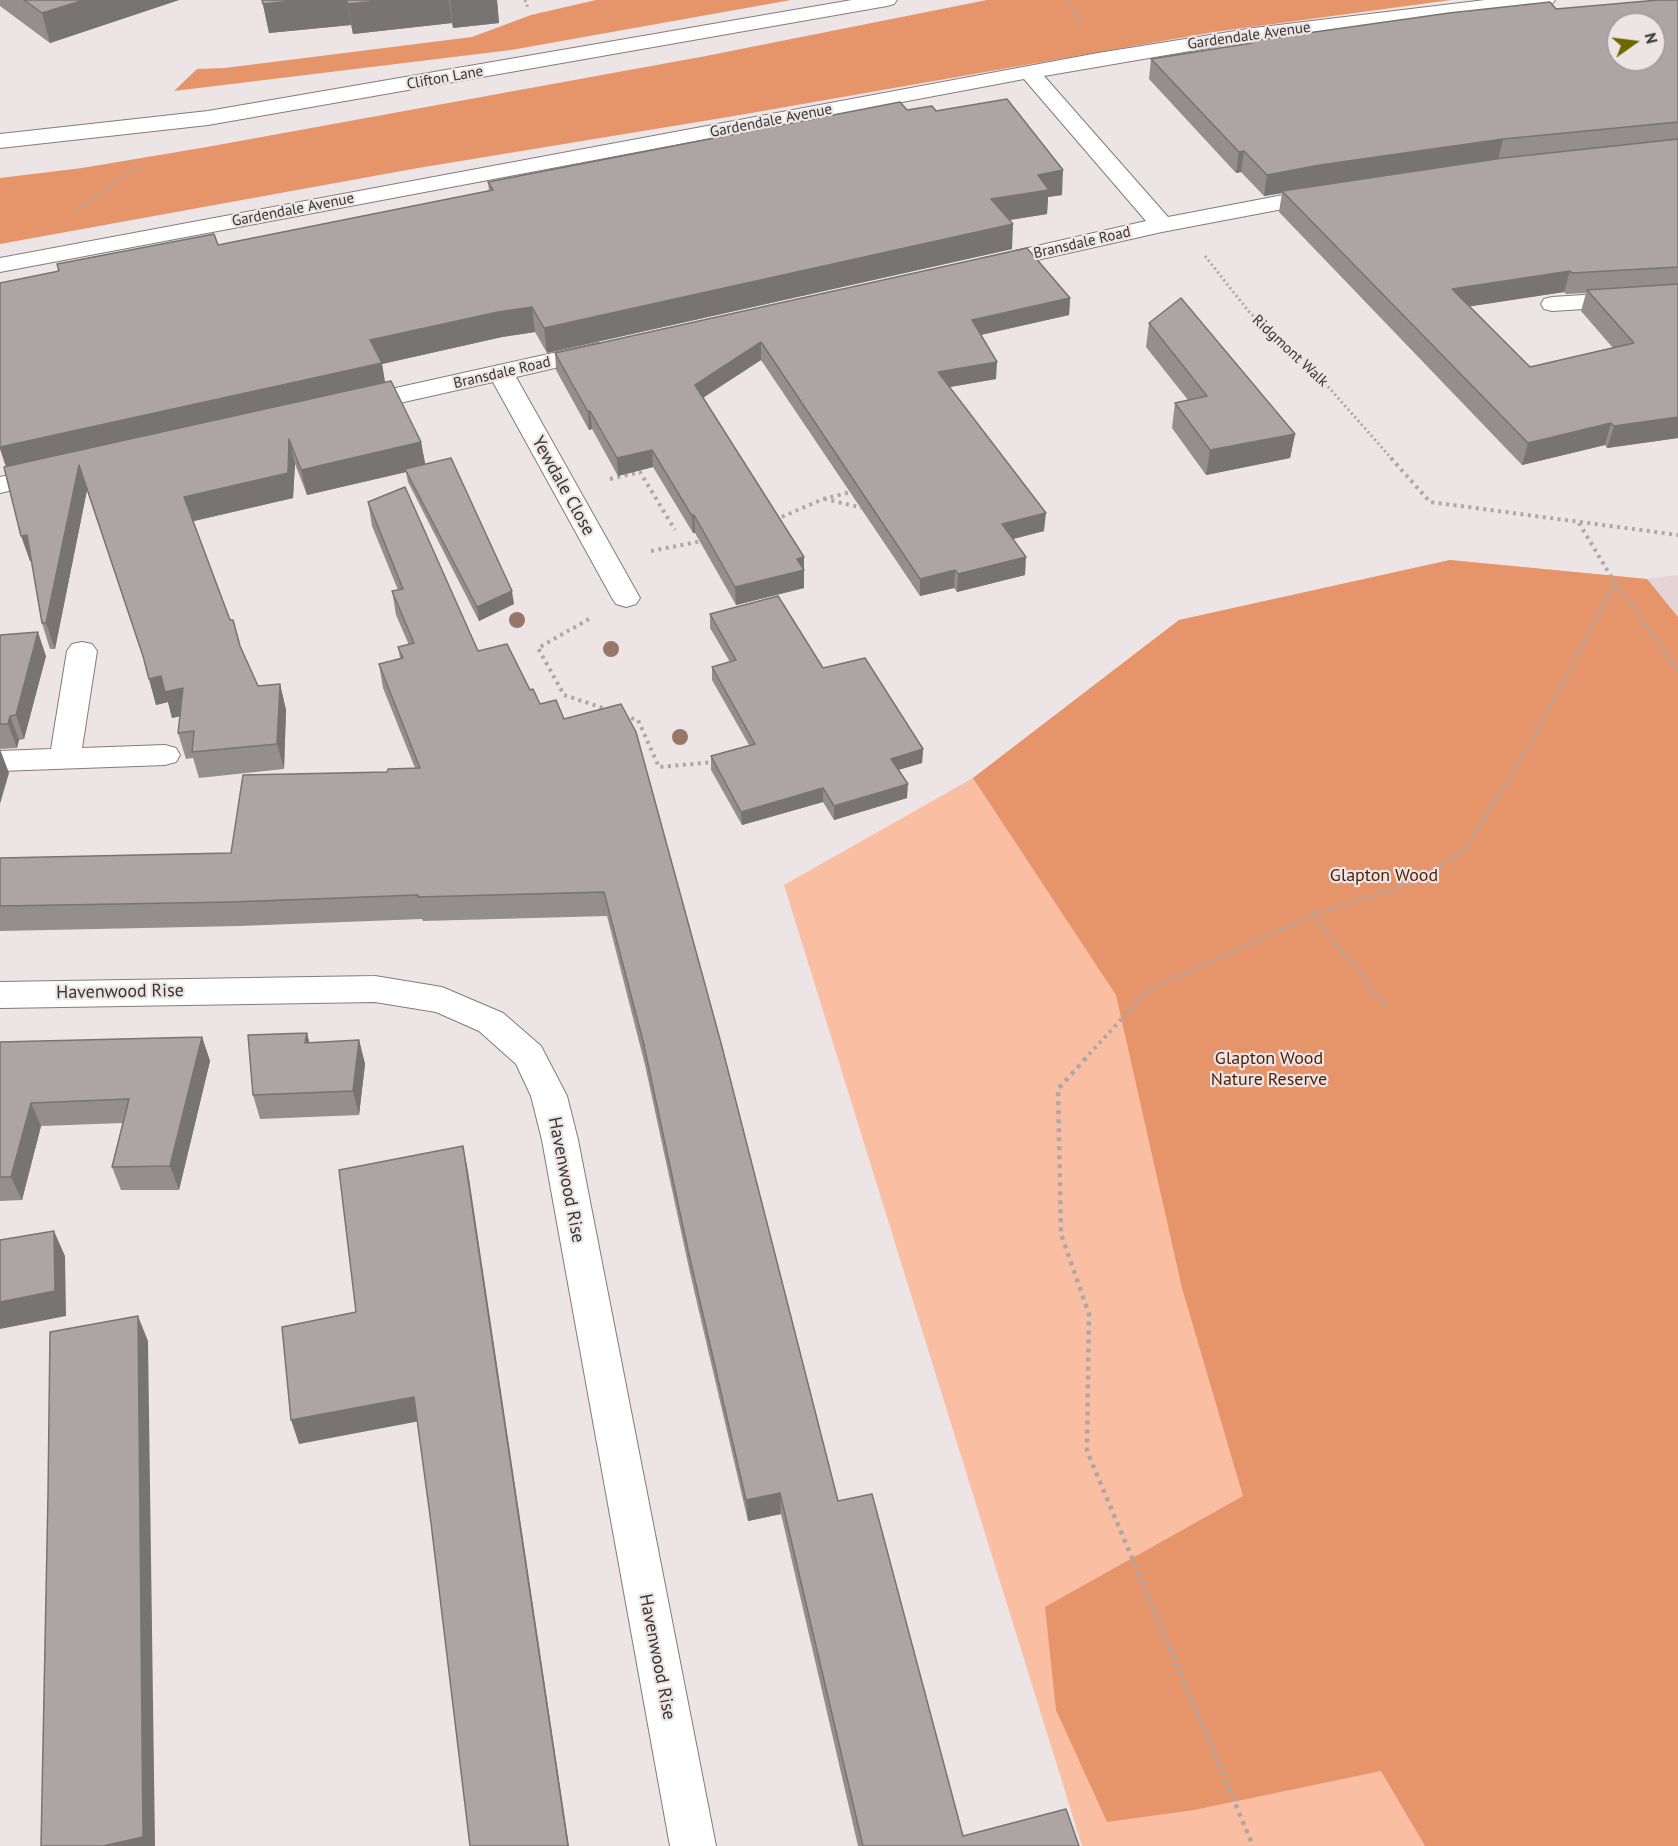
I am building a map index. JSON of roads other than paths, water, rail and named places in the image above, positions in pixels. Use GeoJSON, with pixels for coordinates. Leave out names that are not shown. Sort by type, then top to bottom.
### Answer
{"type":"FeatureCollection","features":[{"type":"Feature","properties":{"kind":"street","name":"Clifton Lane"},"geometry":{"type":"LineString","coordinates":[[0,141],[208,118],[887,0]]}},
{"type":"Feature","properties":{"kind":"street","name":"Gardendale Avenue"},"geometry":{"type":"LineString","coordinates":[[0,266],[1029,72],[1254,34],[1407,14],[1545,0]]}},
{"type":"Feature","properties":{"kind":"street"},"geometry":{"type":"LineString","coordinates":[[1029,72],[1170,224]]}},
{"type":"Feature","properties":{"kind":"street","name":"Bransdale Road"},"geometry":{"type":"LineString","coordinates":[[964,269],[1170,224],[1351,190]]}},
{"type":"Feature","properties":{"kind":"street","name":"Bransdale Road"},"geometry":{"type":"LineString","coordinates":[[333,410],[617,347]]}},
{"type":"Feature","properties":{"kind":"street","name":"Yewdale Close"},"geometry":{"type":"LineString","coordinates":[[501,373],[626,598]]}},
{"type":"Feature","properties":{"kind":"street"},"geometry":{"type":"LineString","coordinates":[[0,485],[72,468]]}},
{"type":"Feature","properties":{"kind":"street"},"geometry":{"type":"LineString","coordinates":[[65,759],[82,651]]}},
{"type":"Feature","properties":{"kind":"street"},"geometry":{"type":"LineString","coordinates":[[0,761],[165,755]]}},
{"type":"Feature","properties":{"kind":"street","name":"Havenwood Rise"},"geometry":{"type":"LineString","coordinates":[[0,995],[375,989],[442,1000],[491,1022],[529,1055],[549,1096],[560,1140],[693,1846]]}},
{"type":"Feature","properties":{"kind":"lane"},"geometry":{"type":"LineString","coordinates":[[1552,304],[1678,296]]}},
{"type":"Feature","properties":{"kind":"park label","name":"Glapton Wood"},"geometry":{"type":"Point","coordinates":[1384,876]}},
{"type":"Feature","properties":{"kind":"park label","name":"Glapton Wood Nature Reserve"},"geometry":{"type":"Point","coordinates":[1269,1069]}}]}
